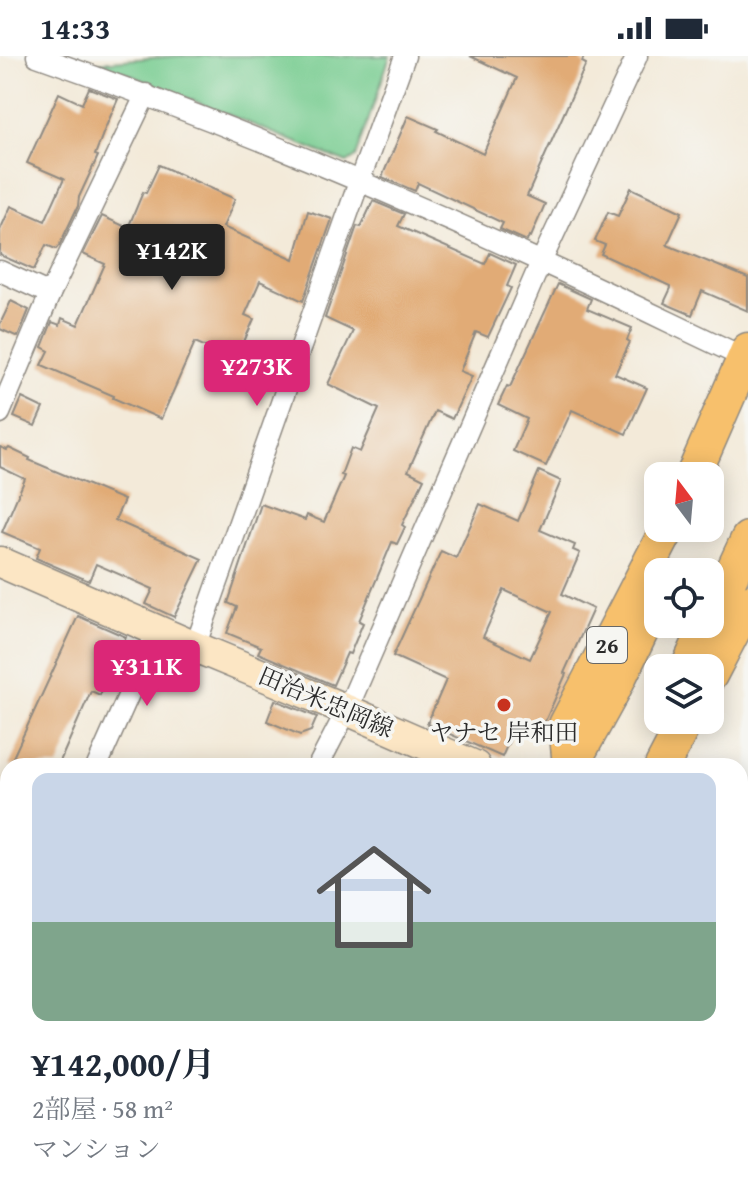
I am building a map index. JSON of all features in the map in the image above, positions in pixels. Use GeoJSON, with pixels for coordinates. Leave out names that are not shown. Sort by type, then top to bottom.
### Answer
{"type":"FeatureCollection","features":[{"type":"Feature","properties":{"kind":"highway"},"geometry":{"type":"LineString","coordinates":[[699,462],[746,354]]}},
{"type":"Feature","properties":{"kind":"highway"},"geometry":{"type":"LineString","coordinates":[[722,462],[748,407]]}},
{"type":"Feature","properties":{"kind":"highway"},"geometry":{"type":"LineString","coordinates":[[724,590],[748,539]]}},
{"type":"Feature","properties":{"kind":"highway","name":"26"},"geometry":{"type":"LineString","coordinates":[[570,758],[566,725],[661,542]]}},
{"type":"Feature","properties":{"kind":"highway"},"geometry":{"type":"LineString","coordinates":[[721,654],[748,602]]}},
{"type":"Feature","properties":{"kind":"highway","name":"26"},"geometry":{"type":"LineString","coordinates":[[575,758],[644,625]]}},
{"type":"Feature","properties":{"kind":"highway"},"geometry":{"type":"LineString","coordinates":[[642,758],[655,734]]}},
{"type":"Feature","properties":{"kind":"highway"},"geometry":{"type":"LineString","coordinates":[[666,758],[679,734]]}},
{"type":"Feature","properties":{"kind":"main road","name":"田治米忠岡線"},"geometry":{"type":"LineString","coordinates":[[0,562],[457,758]]}},
{"type":"Feature","properties":{"kind":"street"},"geometry":{"type":"LineString","coordinates":[[37,56],[146,94],[359,182],[746,354]]}},
{"type":"Feature","properties":{"kind":"street"},"geometry":{"type":"LineString","coordinates":[[195,647],[405,56]]}},
{"type":"Feature","properties":{"kind":"street"},"geometry":{"type":"LineString","coordinates":[[322,758],[347,710],[541,262],[637,56]]}},
{"type":"Feature","properties":{"kind":"street"},"geometry":{"type":"LineString","coordinates":[[1,407],[50,294],[146,94]]}},
{"type":"Feature","properties":{"kind":"street"},"geometry":{"type":"LineString","coordinates":[[0,271],[50,294]]}},
{"type":"Feature","properties":{"kind":"street"},"geometry":{"type":"LineString","coordinates":[[101,758],[157,631]]}},
{"type":"Feature","properties":{"kind":"green space"},"geometry":{"type":"Polygon","coordinates":[[[177,56],[390,56],[356,157],[347,163],[99,62],[177,56]]]}},
{"type":"Feature","properties":{"kind":"building"},"geometry":{"type":"Polygon","coordinates":[[[470,56],[584,56],[582,62],[586,64],[527,196],[545,204],[527,241],[500,229],[503,223],[418,183],[415,191],[382,177],[408,116],[483,154],[517,78],[470,56]]]}},
{"type":"Feature","properties":{"kind":"building"},"geometry":{"type":"Polygon","coordinates":[[[89,88],[118,99],[78,206],[60,244],[56,249],[46,245],[34,270],[0,255],[0,230],[11,206],[45,221],[64,179],[27,163],[59,93],[82,104],[89,88]]]}},
{"type":"Feature","properties":{"kind":"building"},"geometry":{"type":"Polygon","coordinates":[[[159,165],[235,199],[223,227],[294,259],[308,211],[332,219],[303,301],[260,281],[245,315],[254,319],[236,360],[195,342],[161,419],[42,365],[49,351],[42,347],[52,322],[60,325],[62,318],[78,325],[105,264],[83,254],[102,216],[128,228],[143,192],[146,193],[159,165]]]}},
{"type":"Feature","properties":{"kind":"building"},"geometry":{"type":"Polygon","coordinates":[[[631,188],[682,212],[667,245],[748,278],[748,311],[702,291],[692,315],[664,303],[670,286],[601,254],[605,245],[595,241],[608,212],[618,216],[631,188]]]}},
{"type":"Feature","properties":{"kind":"building"},"geometry":{"type":"Polygon","coordinates":[[[373,201],[404,214],[398,226],[485,264],[490,253],[516,265],[507,286],[511,288],[488,337],[476,332],[460,371],[472,376],[452,419],[435,411],[408,471],[424,479],[402,525],[405,527],[397,544],[392,542],[359,621],[363,623],[333,685],[258,653],[261,647],[227,633],[237,607],[228,603],[261,504],[305,520],[307,515],[324,522],[344,476],[341,475],[351,448],[360,452],[379,409],[328,384],[353,331],[325,318],[357,226],[361,227],[373,201]]]}},
{"type":"Feature","properties":{"kind":"building"},"geometry":{"type":"Polygon","coordinates":[[[558,284],[591,299],[587,309],[632,328],[627,340],[630,342],[615,374],[647,388],[626,434],[572,410],[546,466],[513,451],[527,419],[498,405],[507,386],[510,387],[558,284]]]}},
{"type":"Feature","properties":{"kind":"building"},"geometry":{"type":"Polygon","coordinates":[[[11,301],[29,310],[18,337],[0,329],[11,301]]]}},
{"type":"Feature","properties":{"kind":"building"},"geometry":{"type":"Polygon","coordinates":[[[22,398],[43,408],[35,426],[14,417],[22,398]]]}},
{"type":"Feature","properties":{"kind":"building"},"geometry":{"type":"Polygon","coordinates":[[[0,447],[9,448],[29,460],[124,500],[115,520],[202,559],[174,617],[146,604],[153,589],[96,564],[89,581],[36,558],[40,548],[2,532],[25,479],[0,467],[0,447]]]}},
{"type":"Feature","properties":{"kind":"building"},"geometry":{"type":"Polygon","coordinates":[[[539,471],[561,481],[540,530],[575,545],[573,550],[580,553],[562,594],[593,609],[539,735],[516,725],[502,757],[427,724],[446,680],[393,656],[441,551],[456,558],[480,504],[518,521],[539,471]],[[504,590],[483,637],[530,659],[552,612],[504,590]]]}},
{"type":"Feature","properties":{"kind":"building"},"geometry":{"type":"Polygon","coordinates":[[[78,616],[126,637],[100,695],[91,691],[62,758],[13,758],[78,616]]]}},
{"type":"Feature","properties":{"kind":"building"},"geometry":{"type":"Polygon","coordinates":[[[275,700],[317,717],[311,731],[300,735],[267,721],[275,700]]]}},
{"type":"Feature","properties":{"kind":"place","name":"ヤナセ 岸和田"},"geometry":{"type":"Point","coordinates":[504,705]}}]}
